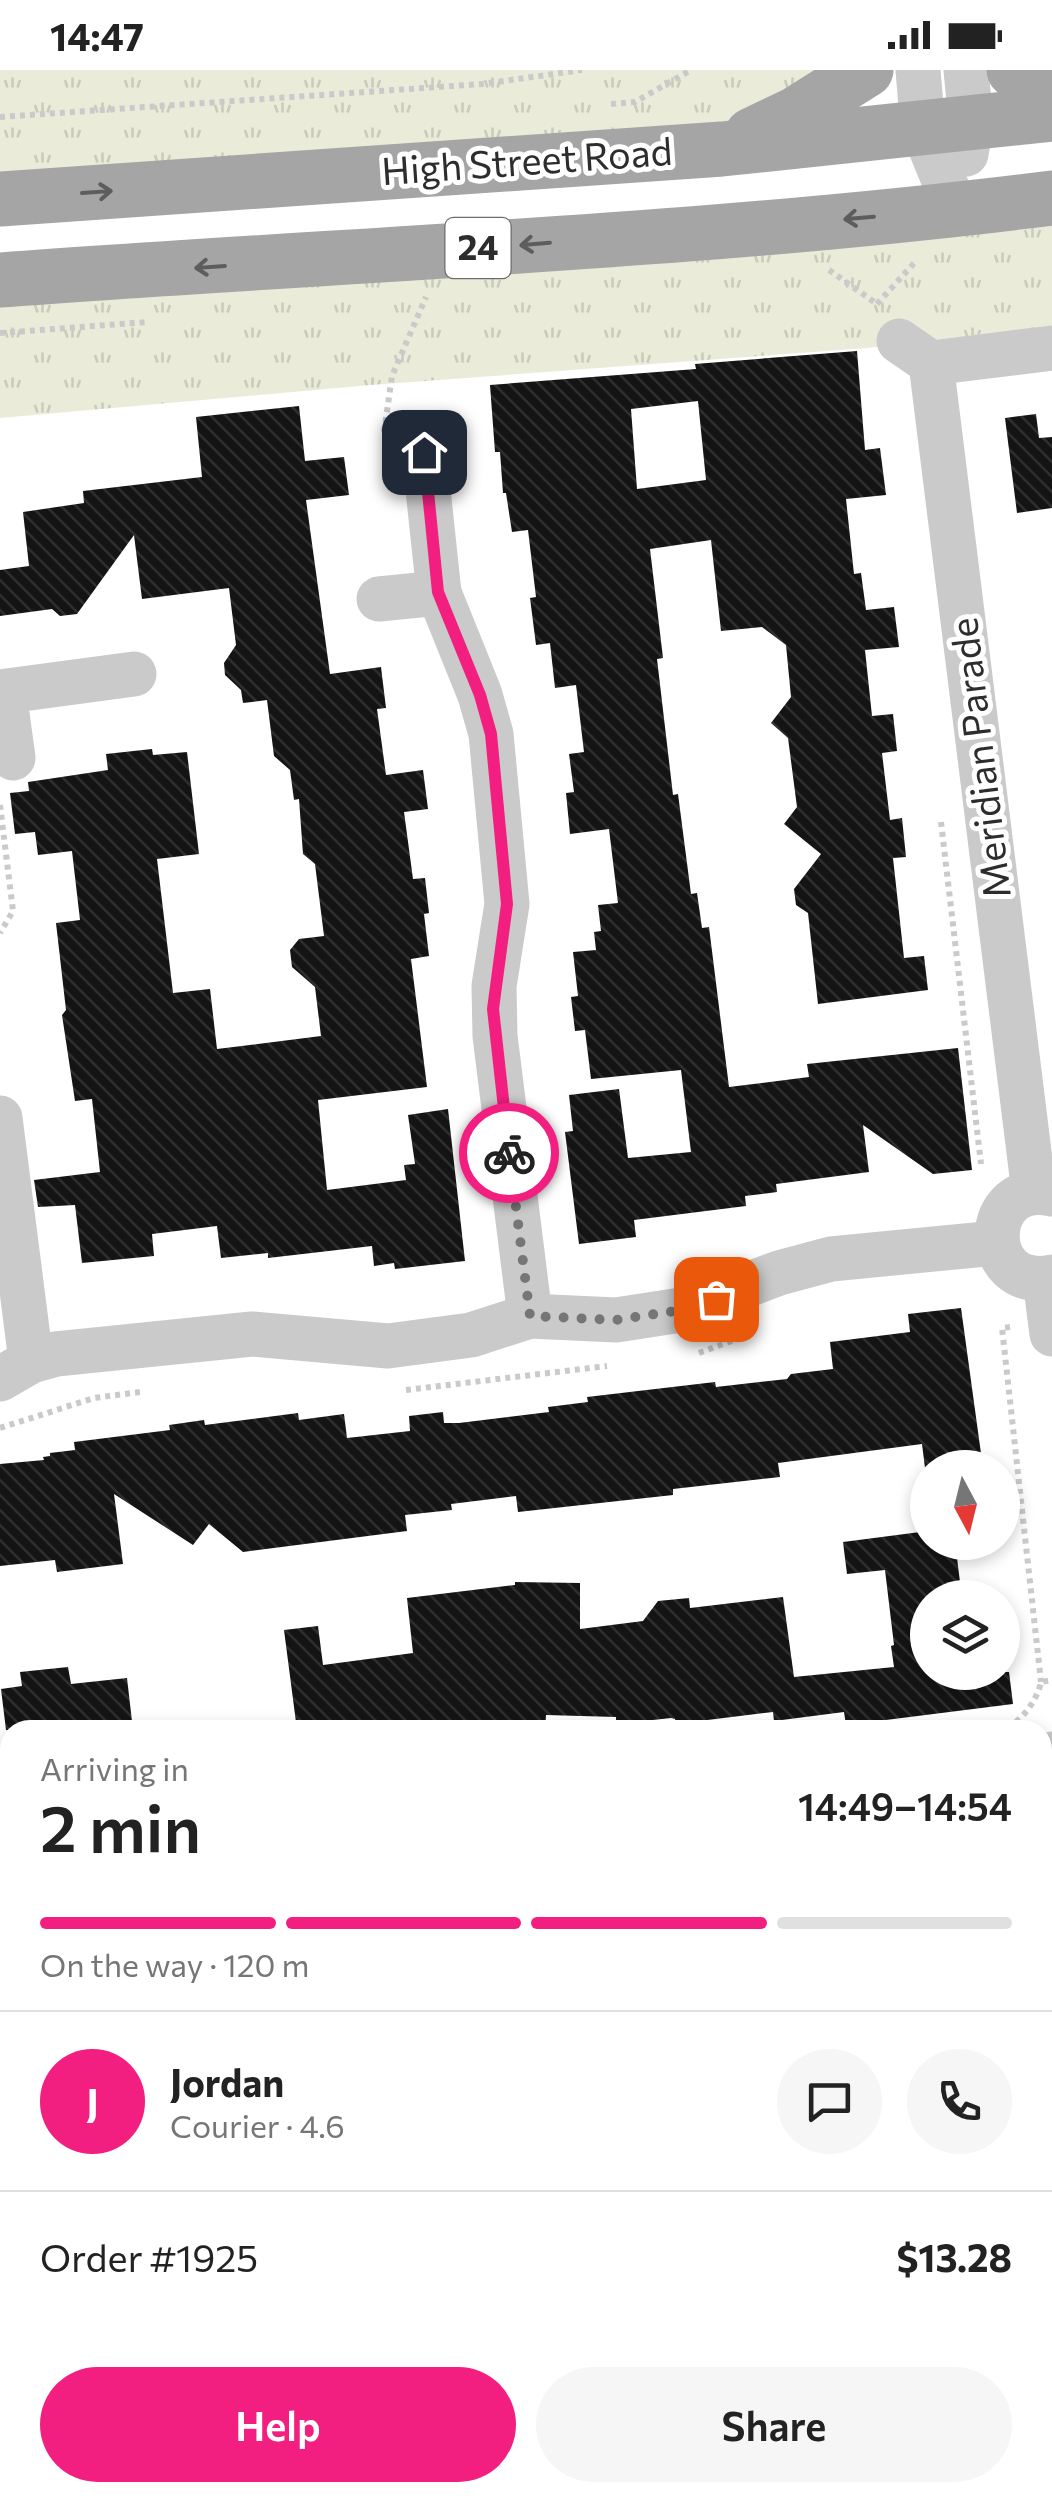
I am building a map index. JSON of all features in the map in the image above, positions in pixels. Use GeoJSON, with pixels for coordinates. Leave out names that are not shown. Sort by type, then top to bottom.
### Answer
{"type":"FeatureCollection","features":[{"type":"Feature","properties":{"kind":"main road"},"geometry":{"type":"LineString","coordinates":[[722,149],[796,114],[866,70]]}},
{"type":"Feature","properties":{"kind":"main road"},"geometry":{"type":"LineString","coordinates":[[1014,70],[1052,103]]}},
{"type":"Feature","properties":{"kind":"main road","name":"High Street Road"},"geometry":{"type":"LineString","coordinates":[[0,199],[722,149],[1052,114]]}},
{"type":"Feature","properties":{"kind":"main road","name":"24"},"geometry":{"type":"LineString","coordinates":[[5,264],[391,255],[956,210],[1052,198]]}},
{"type":"Feature","properties":{"kind":"street"},"geometry":{"type":"LineString","coordinates":[[918,70],[947,126],[956,210]]}},
{"type":"Feature","properties":{"kind":"street"},"geometry":{"type":"LineString","coordinates":[[947,126],[966,70]]}},
{"type":"Feature","properties":{"kind":"street","name":"Meridian Parade"},"geometry":{"type":"LineString","coordinates":[[1043,1192],[915,352],[1052,348]]}},
{"type":"Feature","properties":{"kind":"street"},"geometry":{"type":"LineString","coordinates":[[424,452],[438,592],[480,695],[491,734],[507,904],[494,986],[494,1036],[530,1316]]}},
{"type":"Feature","properties":{"kind":"street"},"geometry":{"type":"LineString","coordinates":[[379,599],[438,592]]}},
{"type":"Feature","properties":{"kind":"street"},"geometry":{"type":"LineString","coordinates":[[13,758],[2,692],[134,674]]}},
{"type":"Feature","properties":{"kind":"street"},"geometry":{"type":"LineString","coordinates":[[0,1118],[16,1370],[56,1354],[252,1334],[388,1346],[471,1335],[530,1316],[586,1321],[648,1316],[682,1310],[779,1274],[831,1260],[996,1242]]}},
{"type":"Feature","properties":{"kind":"street"},"geometry":{"type":"LineString","coordinates":[[1037,1330],[1048,1278],[1032,1278],[1008,1266],[996,1242],[1000,1216],[1008,1205],[1043,1192]]}},
{"type":"Feature","properties":{"kind":"path"},"geometry":{"type":"LineString","coordinates":[[0,118],[482,84],[582,70]]}},
{"type":"Feature","properties":{"kind":"path"},"geometry":{"type":"LineString","coordinates":[[611,104],[635,102],[691,70]]}},
{"type":"Feature","properties":{"kind":"path"},"geometry":{"type":"LineString","coordinates":[[823,266],[877,304],[920,256]]}},
{"type":"Feature","properties":{"kind":"path"},"geometry":{"type":"LineString","coordinates":[[0,805],[12,911],[0,932]]}},
{"type":"Feature","properties":{"kind":"path"},"geometry":{"type":"LineString","coordinates":[[1017,1720],[1038,1694],[1041,1682],[1002,1328],[1037,1330]]}},
{"type":"Feature","properties":{"kind":"path"},"geometry":{"type":"LineString","coordinates":[[1041,1682],[1052,1680]]}},
{"type":"Feature","properties":{"kind":"green space"},"geometry":{"type":"Polygon","coordinates":[[[0,70],[866,70],[796,114],[0,199],[0,70]]]}},
{"type":"Feature","properties":{"kind":"green space"},"geometry":{"type":"Polygon","coordinates":[[[1052,198],[1052,326],[867,348],[371,385],[0,418],[0,280],[1052,198]]]}},
{"type":"Feature","properties":{"kind":"building"},"geometry":{"type":"Polygon","coordinates":[[[857,351],[865,450],[880,448],[886,495],[846,499],[854,574],[861,573],[866,610],[894,607],[899,647],[865,650],[872,716],[893,714],[897,751],[882,753],[890,820],[902,818],[906,857],[893,858],[904,958],[924,956],[928,990],[818,1004],[808,913],[796,905],[794,889],[821,854],[784,824],[797,807],[788,738],[771,723],[791,697],[786,645],[762,627],[721,631],[711,540],[650,549],[663,658],[657,659],[673,795],[678,794],[691,894],[697,893],[702,928],[709,927],[729,1087],[809,1077],[807,1064],[958,1048],[972,1170],[933,1174],[863,1125],[869,1172],[776,1184],[777,1192],[745,1196],[746,1206],[634,1220],[636,1237],[579,1244],[565,1132],[573,1131],[569,1095],[619,1089],[628,1158],[691,1152],[681,1070],[591,1079],[585,1030],[575,1031],[571,997],[578,996],[573,952],[596,950],[594,932],[601,931],[598,905],[618,903],[609,829],[570,834],[566,793],[574,792],[569,754],[584,752],[576,685],[555,688],[550,643],[536,645],[530,598],[536,597],[528,530],[512,532],[503,493],[500,452],[495,452],[490,385],[696,369],[695,364],[857,351]],[[698,401],[631,409],[637,489],[706,480],[698,401]]]}},
{"type":"Feature","properties":{"kind":"building"},"geometry":{"type":"Polygon","coordinates":[[[299,406],[305,461],[344,457],[349,495],[306,500],[330,674],[381,667],[386,708],[377,709],[386,775],[423,770],[428,809],[404,812],[413,879],[425,878],[429,913],[424,914],[429,956],[411,959],[427,1087],[318,1100],[327,1190],[406,1180],[404,1165],[415,1164],[408,1115],[448,1109],[465,1261],[395,1269],[394,1263],[374,1266],[372,1246],[268,1258],[268,1253],[221,1258],[217,1226],[152,1234],[154,1256],[82,1263],[75,1205],[38,1207],[34,1180],[100,1172],[92,1099],[75,1101],[62,1015],[66,1010],[56,923],[80,920],[72,851],[38,855],[35,832],[15,834],[10,793],[29,791],[28,782],[108,770],[106,754],[152,749],[153,755],[187,752],[199,854],[157,859],[173,993],[210,989],[217,1049],[321,1036],[315,987],[292,967],[290,950],[299,939],[324,936],[315,864],[303,854],[299,799],[294,800],[290,770],[274,756],[267,700],[243,703],[241,690],[225,675],[224,663],[236,645],[229,588],[142,599],[134,535],[77,614],[60,616],[52,609],[0,616],[0,570],[29,566],[23,512],[84,503],[83,491],[202,477],[196,417],[299,406]]]}},
{"type":"Feature","properties":{"kind":"building"},"geometry":{"type":"Polygon","coordinates":[[[1036,414],[1039,438],[1052,437],[1052,508],[1017,513],[1005,418],[1036,414]]]}},
{"type":"Feature","properties":{"kind":"building"},"geometry":{"type":"Polygon","coordinates":[[[961,1308],[981,1450],[923,1450],[922,1444],[778,1463],[780,1477],[673,1489],[673,1495],[518,1512],[516,1496],[451,1504],[452,1510],[405,1515],[407,1531],[243,1552],[209,1524],[193,1545],[114,1494],[123,1564],[57,1572],[55,1560],[0,1566],[0,1464],[44,1460],[50,1453],[75,1450],[74,1442],[170,1430],[169,1425],[204,1420],[205,1425],[298,1413],[299,1420],[344,1414],[347,1438],[410,1431],[409,1416],[443,1412],[444,1423],[459,1423],[549,1412],[548,1407],[588,1402],[587,1397],[715,1382],[716,1387],[787,1379],[791,1374],[833,1369],[830,1342],[910,1332],[908,1314],[961,1308]]]}},
{"type":"Feature","properties":{"kind":"building"},"geometry":{"type":"Polygon","coordinates":[[[910,1533],[910,1560],[957,1560],[960,1580],[910,1580],[910,1690],[1011,1690],[1013,1704],[886,1720],[845,1720],[844,1712],[774,1720],[773,1712],[708,1720],[546,1715],[546,1720],[296,1720],[284,1630],[318,1626],[323,1665],[413,1653],[407,1598],[515,1582],[580,1583],[580,1629],[643,1621],[658,1601],[689,1598],[690,1608],[783,1597],[794,1677],[894,1667],[885,1570],[847,1574],[843,1542],[910,1533]]]}},
{"type":"Feature","properties":{"kind":"building"},"geometry":{"type":"Polygon","coordinates":[[[68,1667],[71,1684],[127,1678],[132,1720],[5,1720],[1,1689],[22,1686],[20,1672],[68,1667]]]}},
{"type":"Feature","properties":{"kind":"way so far"},"geometry":{"type":"LineString","coordinates":[[509,1153],[530,1316],[616,1320],[682,1310],[716,1299]]}},
{"type":"Feature","properties":{"kind":"route"},"geometry":{"type":"LineString","coordinates":[[424,452],[438,592],[480,695],[491,734],[507,904],[494,986],[494,1036],[509,1153]]}}]}
